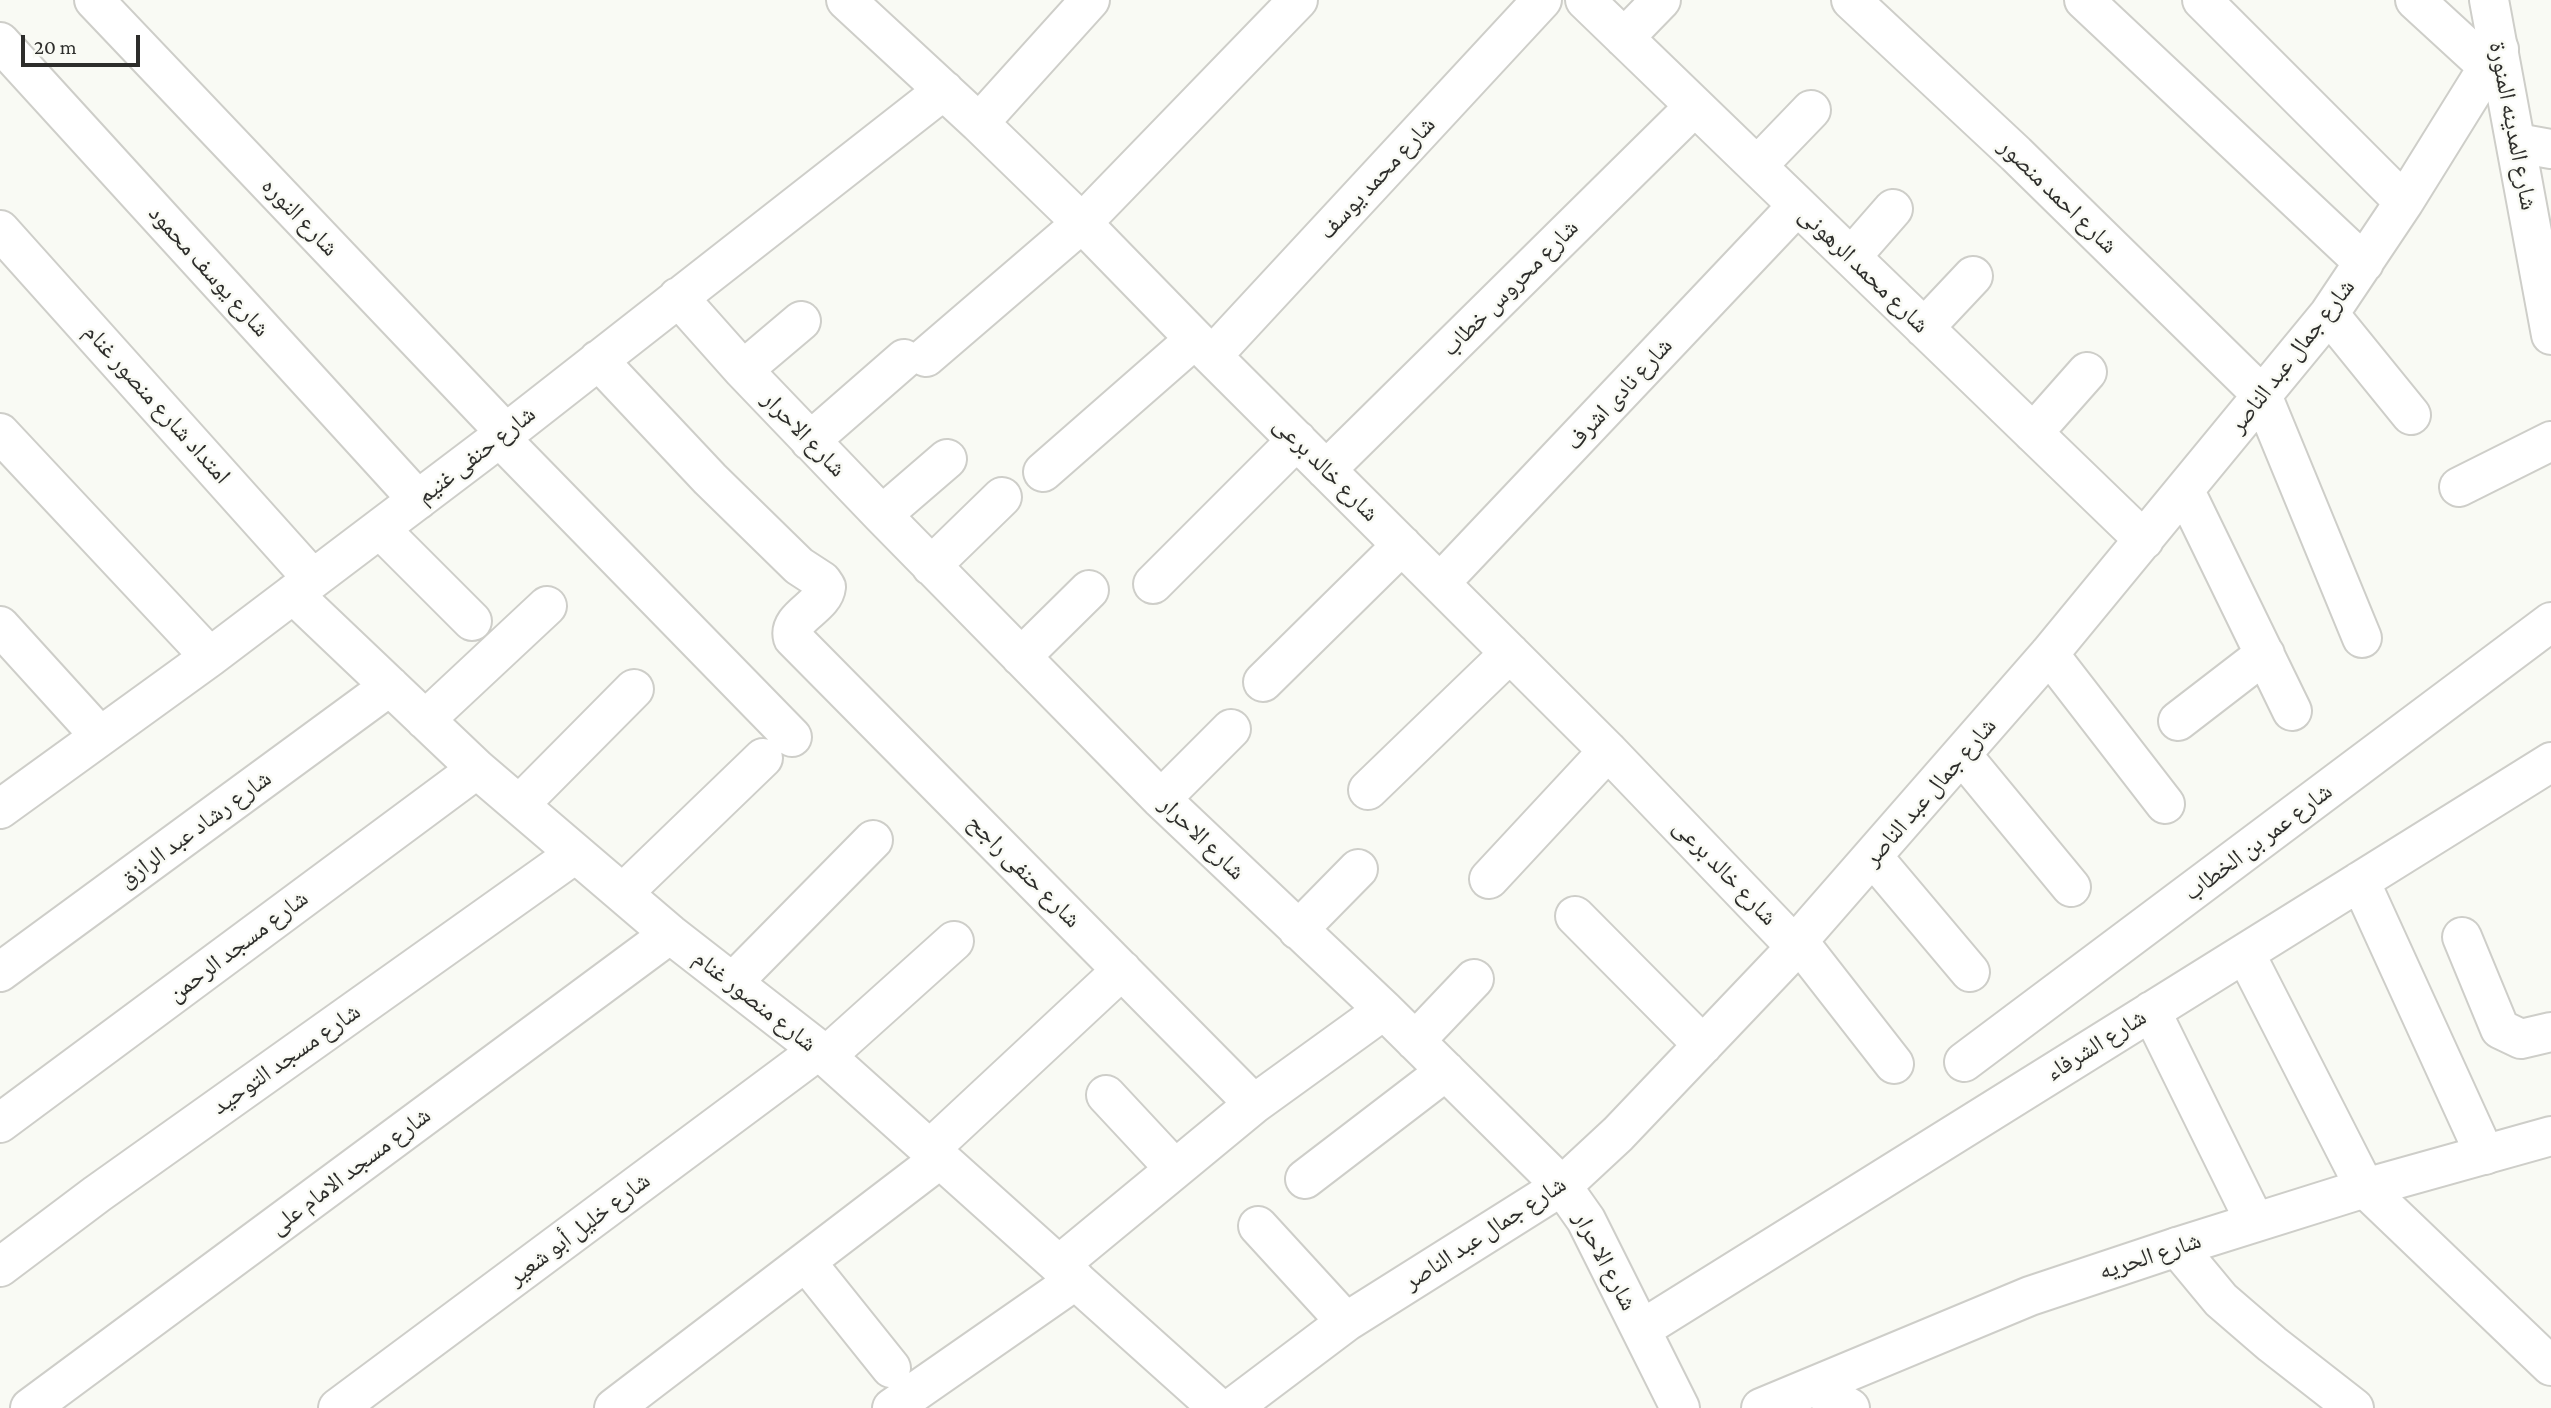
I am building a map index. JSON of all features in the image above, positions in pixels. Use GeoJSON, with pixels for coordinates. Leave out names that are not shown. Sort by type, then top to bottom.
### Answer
{"type":"FeatureCollection","features":[{"type":"Feature","properties":{"kind":"street","name":"شارع النوره"},"geometry":{"type":"LineString","coordinates":[[94,0],[503,435],[777,748],[623,893]]}},
{"type":"Feature","properties":{"kind":"street","name":"شارع خالد برعى"},"geometry":{"type":"LineString","coordinates":[[846,0],[1082,223],[1608,751],[1797,944],[1894,1064]]}},
{"type":"Feature","properties":{"kind":"street"},"geometry":{"type":"LineString","coordinates":[[979,123],[1090,0]]}},
{"type":"Feature","properties":{"kind":"street"},"geometry":{"type":"LineString","coordinates":[[810,441],[1082,223],[1298,0]]}},
{"type":"Feature","properties":{"kind":"street","name":"شارع محمد يوسف"},"geometry":{"type":"LineString","coordinates":[[1043,472],[1203,347],[1542,0]]}},
{"type":"Feature","properties":{"kind":"street","name":"شارع محمد الرهونى"},"geometry":{"type":"LineString","coordinates":[[1585,0],[2144,540]]}},
{"type":"Feature","properties":{"kind":"street"},"geometry":{"type":"LineString","coordinates":[[1623,37],[1661,0]]}},
{"type":"Feature","properties":{"kind":"street","name":"شارع احمد منصور"},"geometry":{"type":"LineString","coordinates":[[1851,0],[2016,154],[2262,395]]}},
{"type":"Feature","properties":{"kind":"street"},"geometry":{"type":"LineString","coordinates":[[2084,0],[2364,263]]}},
{"type":"Feature","properties":{"kind":"street"},"geometry":{"type":"LineString","coordinates":[[2202,0],[2404,202]]}},
{"type":"Feature","properties":{"kind":"street"},"geometry":{"type":"LineString","coordinates":[[2415,0],[2494,58]]}},
{"type":"Feature","properties":{"kind":"street","name":"شارع المدينه المنورة"},"geometry":{"type":"LineString","coordinates":[[2488,0],[2494,58],[2534,146],[2551,335]]}},
{"type":"Feature","properties":{"kind":"street","name":"شارع يوسف محمود"},"geometry":{"type":"LineString","coordinates":[[0,42],[418,500]]}},
{"type":"Feature","properties":{"kind":"street","name":"شارع جمال عبد الناصر"},"geometry":{"type":"LineString","coordinates":[[1232,1408],[1346,1322],[1562,1186],[1618,1134],[1703,1045],[1797,944],[2049,654],[2329,314],[2404,202],[2494,58]]}},
{"type":"Feature","properties":{"kind":"street","name":"شارع حنفى غنيم"},"geometry":{"type":"LineString","coordinates":[[1,806],[210,657],[380,529],[944,90]]}},
{"type":"Feature","properties":{"kind":"street","name":"شارع محروس خطاب"},"geometry":{"type":"LineString","coordinates":[[1326,470],[1694,107]]}},
{"type":"Feature","properties":{"kind":"street"},"geometry":{"type":"LineString","coordinates":[[1756,166],[1811,110]]}},
{"type":"Feature","properties":{"kind":"street","name":"شارع نادى اشرف"},"geometry":{"type":"LineString","coordinates":[[1440,583],[1797,206]]}},
{"type":"Feature","properties":{"kind":"street"},"geometry":{"type":"LineString","coordinates":[[1851,257],[1894,209]]}},
{"type":"Feature","properties":{"kind":"street","name":"امتداد شارع منصور غنام"},"geometry":{"type":"LineString","coordinates":[[0,230],[303,586]]}},
{"type":"Feature","properties":{"kind":"street"},"geometry":{"type":"LineString","coordinates":[[1924,328],[1973,276]]}},
{"type":"Feature","properties":{"kind":"street","name":"شارع الاحرار"},"geometry":{"type":"LineString","coordinates":[[678,297],[743,370],[882,516],[1161,799],[1384,1010],[1562,1186],[1586,1220],[1680,1408]]}},
{"type":"Feature","properties":{"kind":"street"},"geometry":{"type":"LineString","coordinates":[[2329,314],[2411,415]]}},
{"type":"Feature","properties":{"kind":"street"},"geometry":{"type":"LineString","coordinates":[[743,370],[801,321]]}},
{"type":"Feature","properties":{"kind":"street","name":"شارع حنفى راجح"},"geometry":{"type":"LineString","coordinates":[[598,360],[710,479],[799,566],[822,581],[826,587],[825,595],[795,624],[791,633],[793,638],[1254,1104]]}},
{"type":"Feature","properties":{"kind":"street"},"geometry":{"type":"LineString","coordinates":[[2033,433],[2087,372]]}},
{"type":"Feature","properties":{"kind":"street"},"geometry":{"type":"LineString","coordinates":[[2262,395],[2362,638]]}},
{"type":"Feature","properties":{"kind":"street"},"geometry":{"type":"LineString","coordinates":[[0,433],[210,657]]}},
{"type":"Feature","properties":{"kind":"street"},"geometry":{"type":"LineString","coordinates":[[1153,584],[1297,440]]}},
{"type":"Feature","properties":{"kind":"street"},"geometry":{"type":"LineString","coordinates":[[2459,487],[2551,441]]}},
{"type":"Feature","properties":{"kind":"street"},"geometry":{"type":"LineString","coordinates":[[882,516],[947,458]]}},
{"type":"Feature","properties":{"kind":"street"},"geometry":{"type":"LineString","coordinates":[[2185,491],[2292,710]]}},
{"type":"Feature","properties":{"kind":"street"},"geometry":{"type":"LineString","coordinates":[[931,566],[1003,497]]}},
{"type":"Feature","properties":{"kind":"street"},"geometry":{"type":"LineString","coordinates":[[380,529],[472,621]]}},
{"type":"Feature","properties":{"kind":"street"},"geometry":{"type":"LineString","coordinates":[[1262,682],[1402,545]]}},
{"type":"Feature","properties":{"kind":"street","name":"شارع منصور غنام"},"geometry":{"type":"LineString","coordinates":[[303,586],[390,685],[477,769],[670,934],[822,1053],[1218,1408]]}},
{"type":"Feature","properties":{"kind":"street"},"geometry":{"type":"LineString","coordinates":[[1021,657],[1088,590]]}},
{"type":"Feature","properties":{"kind":"street"},"geometry":{"type":"LineString","coordinates":[[425,720],[547,606]]}},
{"type":"Feature","properties":{"kind":"street","name":"شارع عمر بن الخطاب"},"geometry":{"type":"LineString","coordinates":[[1964,1062],[2551,622]]}},
{"type":"Feature","properties":{"kind":"street"},"geometry":{"type":"LineString","coordinates":[[0,626],[100,736]]}},
{"type":"Feature","properties":{"kind":"street"},"geometry":{"type":"LineString","coordinates":[[1368,790],[1510,653]]}},
{"type":"Feature","properties":{"kind":"street"},"geometry":{"type":"LineString","coordinates":[[2049,654],[2165,804]]}},
{"type":"Feature","properties":{"kind":"street"},"geometry":{"type":"LineString","coordinates":[[2178,721],[2265,654]]}},
{"type":"Feature","properties":{"kind":"street","name":"شارع رشاد عبد الرازق"},"geometry":{"type":"LineString","coordinates":[[0,972],[390,685]]}},
{"type":"Feature","properties":{"kind":"street"},"geometry":{"type":"LineString","coordinates":[[519,805],[634,689]]}},
{"type":"Feature","properties":{"kind":"street"},"geometry":{"type":"LineString","coordinates":[[1161,799],[1231,729]]}},
{"type":"Feature","properties":{"kind":"street"},"geometry":{"type":"LineString","coordinates":[[1489,879],[1608,751]]}},
{"type":"Feature","properties":{"kind":"street"},"geometry":{"type":"LineString","coordinates":[[1962,755],[2071,887]]}},
{"type":"Feature","properties":{"kind":"street","name":"شارع الشرفاء"},"geometry":{"type":"LineString","coordinates":[[1642,1329],[2551,762]]}},
{"type":"Feature","properties":{"kind":"street","name":"شارع مسجد الرحمن"},"geometry":{"type":"LineString","coordinates":[[0,1123],[477,769]]}},
{"type":"Feature","properties":{"kind":"street"},"geometry":{"type":"LineString","coordinates":[[733,982],[873,840]]}},
{"type":"Feature","properties":{"kind":"street","name":"شارع مسجد التوحيد"},"geometry":{"type":"LineString","coordinates":[[0,1267],[97,1194],[575,854]]}},
{"type":"Feature","properties":{"kind":"street"},"geometry":{"type":"LineString","coordinates":[[1872,857],[1970,972]]}},
{"type":"Feature","properties":{"kind":"street"},"geometry":{"type":"LineString","coordinates":[[1298,930],[1358,869]]}},
{"type":"Feature","properties":{"kind":"street"},"geometry":{"type":"LineString","coordinates":[[2360,881],[2485,1155]]}},
{"type":"Feature","properties":{"kind":"street"},"geometry":{"type":"LineString","coordinates":[[1575,916],[1703,1045]]}},
{"type":"Feature","properties":{"kind":"street","name":"شارع مسجد الامام على"},"geometry":{"type":"LineString","coordinates":[[30,1408],[670,934]]}},
{"type":"Feature","properties":{"kind":"street"},"geometry":{"type":"LineString","coordinates":[[2462,937],[2500,1029],[2521,1039],[2551,1032]]}},
{"type":"Feature","properties":{"kind":"street","name":"شارع خليل أبو شعير"},"geometry":{"type":"LineString","coordinates":[[338,1408],[822,1053],[954,941]]}},
{"type":"Feature","properties":{"kind":"street"},"geometry":{"type":"LineString","coordinates":[[2245,953],[2365,1188],[2551,1366]]}},
{"type":"Feature","properties":{"kind":"street"},"geometry":{"type":"LineString","coordinates":[[614,1408],[806,1262],[935,1154],[1122,970]]}},
{"type":"Feature","properties":{"kind":"street"},"geometry":{"type":"LineString","coordinates":[[1415,1041],[1474,979]]}},
{"type":"Feature","properties":{"kind":"street"},"geometry":{"type":"LineString","coordinates":[[892,1408],[1068,1273],[1175,1169],[1254,1104],[1384,1010]]}},
{"type":"Feature","properties":{"kind":"street"},"geometry":{"type":"LineString","coordinates":[[2151,1011],[2255,1222]]}},
{"type":"Feature","properties":{"kind":"street"},"geometry":{"type":"LineString","coordinates":[[1305,1180],[1446,1071]]}},
{"type":"Feature","properties":{"kind":"street"},"geometry":{"type":"LineString","coordinates":[[1106,1095],[1175,1169]]}},
{"type":"Feature","properties":{"kind":"street","name":"شارع الحريه"},"geometry":{"type":"LineString","coordinates":[[1761,1408],[2030,1296],[2365,1188],[2551,1136]]}},
{"type":"Feature","properties":{"kind":"street"},"geometry":{"type":"LineString","coordinates":[[1258,1226],[1346,1322]]}},
{"type":"Feature","properties":{"kind":"street"},"geometry":{"type":"LineString","coordinates":[[2177,1247],[2221,1300],[2342,1405]]}},
{"type":"Feature","properties":{"kind":"street"},"geometry":{"type":"LineString","coordinates":[[806,1262],[891,1368]]}},
{"type":"Feature","properties":{"kind":"street"},"geometry":{"type":"LineString","coordinates":[[1815,1387],[1850,1408]]}}]}
